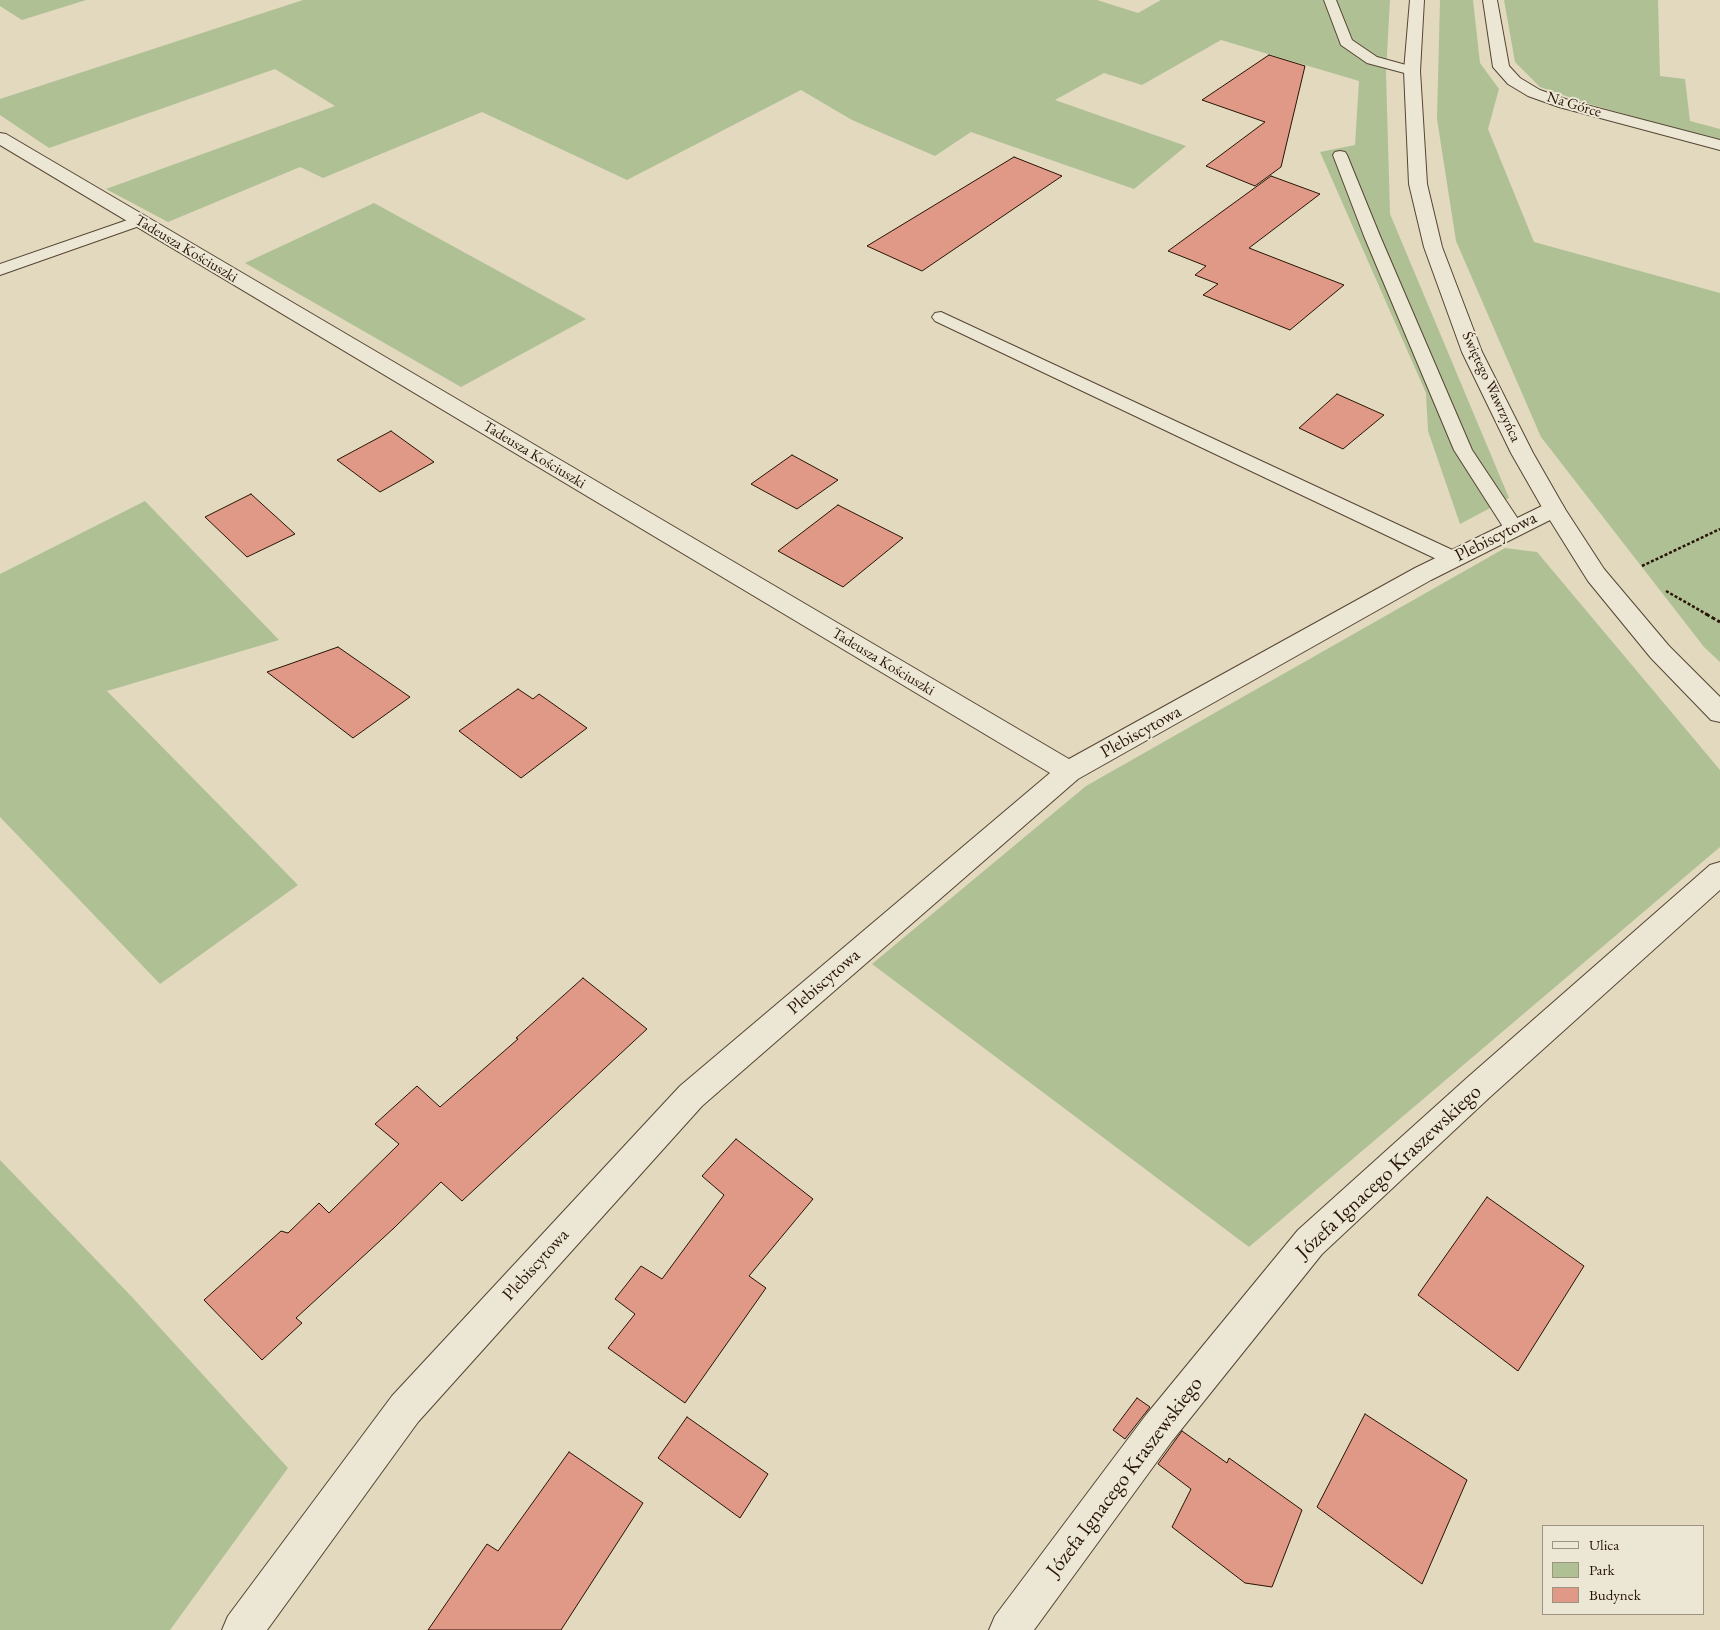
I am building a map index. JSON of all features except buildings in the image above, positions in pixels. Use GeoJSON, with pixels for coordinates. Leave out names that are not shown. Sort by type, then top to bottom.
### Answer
{"type":"FeatureCollection","features":[{"type":"Feature","properties":{"kind":"street","name":"Świętego Wawrzyńca"},"geometry":{"type":"LineString","coordinates":[[1417,0],[1412,71],[1418,184],[1432,247],[1472,352],[1522,453],[1554,509],[1596,575],[1660,652],[1720,713]]}},
{"type":"Feature","properties":{"kind":"street","name":"Na Górce"},"geometry":{"type":"LineString","coordinates":[[1490,0],[1501,67],[1514,81],[1534,93],[1564,104],[1720,145]]}},
{"type":"Feature","properties":{"kind":"street","name":"Tadeusza Kościuszki"},"geometry":{"type":"LineString","coordinates":[[0,138],[1069,772]]}},
{"type":"Feature","properties":{"kind":"street","name":"Plebiscytowa"},"geometry":{"type":"LineString","coordinates":[[242,1630],[405,1409],[691,1096],[1069,772],[1454,558],[1554,509]]}},
{"type":"Feature","properties":{"kind":"street","name":"Józefa Ignacego Kraszewskiego"},"geometry":{"type":"LineString","coordinates":[[1009,1630],[1160,1428],[1310,1242],[1479,1087],[1720,873]]}},
{"type":"Feature","properties":{"kind":"lane"},"geometry":{"type":"LineString","coordinates":[[1330,0],[1346,42],[1372,60],[1412,71]]}},
{"type":"Feature","properties":{"kind":"lane"},"geometry":{"type":"LineString","coordinates":[[1340,155],[1372,236],[1463,450],[1514,528]]}},
{"type":"Feature","properties":{"kind":"lane"},"geometry":{"type":"LineString","coordinates":[[0,270],[139,221]]}},
{"type":"Feature","properties":{"kind":"lane"},"geometry":{"type":"LineString","coordinates":[[940,317],[1454,558]]}},
{"type":"Feature","properties":{"kind":"path"},"geometry":{"type":"LineString","coordinates":[[1639,567],[1720,529]]}},
{"type":"Feature","properties":{"kind":"path"},"geometry":{"type":"LineString","coordinates":[[1663,590],[1720,622]]}},
{"type":"Feature","properties":{"kind":"green space"},"geometry":{"type":"Polygon","coordinates":[[[0,0],[86,0],[22,20],[0,6],[0,0]]]}},
{"type":"Feature","properties":{"kind":"green space"},"geometry":{"type":"Polygon","coordinates":[[[303,0],[1097,0],[1138,13],[1161,0],[1390,0],[1386,72],[1390,214],[1509,498],[1460,524],[1428,431],[1426,393],[1320,152],[1355,145],[1359,81],[1221,40],[1142,85],[1104,73],[1055,100],[1186,146],[1134,189],[971,132],[935,156],[852,120],[801,90],[627,180],[482,112],[323,178],[300,167],[168,222],[106,189],[335,106],[275,69],[49,148],[0,115],[0,99],[303,0]]]}},
{"type":"Feature","properties":{"kind":"green space"},"geometry":{"type":"Polygon","coordinates":[[[1440,0],[1473,0],[1480,63],[1499,89],[1488,129],[1534,242],[1720,293],[1720,662],[1704,647],[1541,437],[1456,241],[1437,119],[1440,0]]]}},
{"type":"Feature","properties":{"kind":"green space"},"geometry":{"type":"Polygon","coordinates":[[[1504,0],[1658,0],[1660,76],[1685,79],[1690,121],[1720,129],[1720,141],[1589,104],[1540,87],[1515,62],[1504,0]]]}},
{"type":"Feature","properties":{"kind":"green space"},"geometry":{"type":"Polygon","coordinates":[[[374,203],[586,319],[461,387],[245,263],[374,203]]]}},
{"type":"Feature","properties":{"kind":"green space"},"geometry":{"type":"Polygon","coordinates":[[[145,501],[279,640],[107,691],[298,885],[160,984],[0,817],[0,574],[145,501]]]}},
{"type":"Feature","properties":{"kind":"green space"},"geometry":{"type":"Polygon","coordinates":[[[1505,548],[1537,552],[1720,770],[1720,847],[1249,1247],[872,964],[1086,786],[1505,548]]]}},
{"type":"Feature","properties":{"kind":"green space"},"geometry":{"type":"Polygon","coordinates":[[[0,1160],[131,1296],[288,1468],[170,1630],[0,1630],[0,1160]]]}}]}
